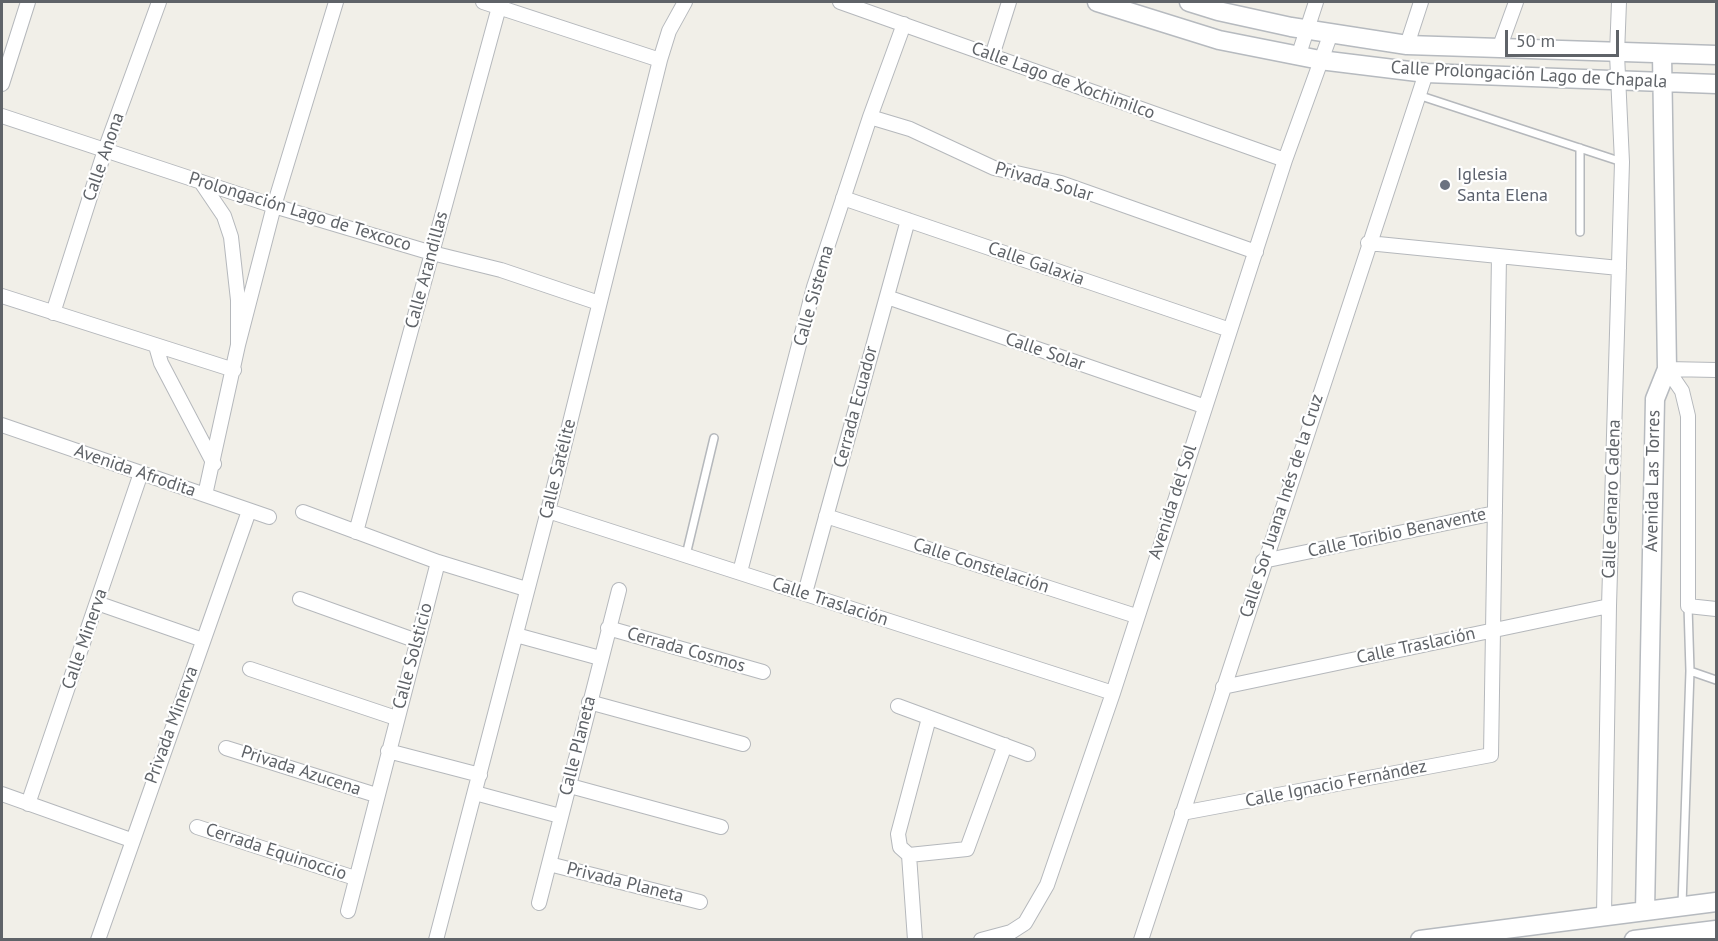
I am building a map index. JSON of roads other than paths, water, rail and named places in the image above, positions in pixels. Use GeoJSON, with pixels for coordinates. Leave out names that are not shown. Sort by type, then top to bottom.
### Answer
{"type":"FeatureCollection","features":[{"type":"Feature","properties":{"kind":"main road","name":"Calle Prolongación Lago de Chapala"},"geometry":{"type":"LineString","coordinates":[[1097,2],[1219,40],[1320,60],[1426,73],[1716,84]]}},
{"type":"Feature","properties":{"kind":"main road","name":"Calle Prolongación Lago de Chapala"},"geometry":{"type":"LineString","coordinates":[[1189,2],[1218,11],[1307,29],[1407,45],[1716,56]]}},
{"type":"Feature","properties":{"kind":"main road","name":"Avenida Las Torres"},"geometry":{"type":"LineString","coordinates":[[1645,911],[1655,399],[1667,369],[1662,54]]}},
{"type":"Feature","properties":{"kind":"main road"},"geometry":{"type":"LineString","coordinates":[[1420,939],[1716,902]]}},
{"type":"Feature","properties":{"kind":"main road"},"geometry":{"type":"LineString","coordinates":[[1634,939],[1716,930]]}},
{"type":"Feature","properties":{"kind":"street"},"geometry":{"type":"LineString","coordinates":[[2,84],[28,2]]}},
{"type":"Feature","properties":{"kind":"street","name":"Calle Anona"},"geometry":{"type":"LineString","coordinates":[[53,313],[105,150],[159,2]]}},
{"type":"Feature","properties":{"kind":"street"},"geometry":{"type":"LineString","coordinates":[[205,495],[214,464],[238,345],[274,206],[336,2]]}},
{"type":"Feature","properties":{"kind":"street"},"geometry":{"type":"LineString","coordinates":[[483,2],[660,60]]}},
{"type":"Feature","properties":{"kind":"street","name":"Calle Satélite"},"geometry":{"type":"LineString","coordinates":[[436,939],[548,511],[660,60],[669,31],[685,2]]}},
{"type":"Feature","properties":{"kind":"street","name":"Calle Lago de Xochimilco"},"geometry":{"type":"LineString","coordinates":[[840,2],[1285,160]]}},
{"type":"Feature","properties":{"kind":"street"},"geometry":{"type":"LineString","coordinates":[[992,56],[1009,2]]}},
{"type":"Feature","properties":{"kind":"street"},"geometry":{"type":"LineString","coordinates":[[1298,57],[1316,2]]}},
{"type":"Feature","properties":{"kind":"street"},"geometry":{"type":"LineString","coordinates":[[1407,45],[1421,2]]}},
{"type":"Feature","properties":{"kind":"street"},"geometry":{"type":"LineString","coordinates":[[1499,49],[1516,2]]}},
{"type":"Feature","properties":{"kind":"street"},"geometry":{"type":"LineString","coordinates":[[1617,54],[1619,2]]}},
{"type":"Feature","properties":{"kind":"street","name":"Calle Arandillas"},"geometry":{"type":"LineString","coordinates":[[356,532],[500,7]]}},
{"type":"Feature","properties":{"kind":"street","name":"Calle Sistema"},"geometry":{"type":"LineString","coordinates":[[740,572],[814,287],[870,117],[904,24]]}},
{"type":"Feature","properties":{"kind":"street","name":"Avenida del Sol"},"geometry":{"type":"LineString","coordinates":[[981,939],[1011,932],[1025,922],[1047,885],[1113,693],[1203,406],[1285,160],[1331,33]]}},
{"type":"Feature","properties":{"kind":"street","name":"Calle Genaro Cadena"},"geometry":{"type":"LineString","coordinates":[[1604,916],[1609,606],[1622,162],[1617,54]]}},
{"type":"Feature","properties":{"kind":"street","name":"Calle Sor Juana Inés de la Cruz"},"geometry":{"type":"LineString","coordinates":[[1141,939],[1263,561],[1426,73]]}},
{"type":"Feature","properties":{"kind":"street","name":"Prolongación Lago de Texcoco"},"geometry":{"type":"LineString","coordinates":[[2,116],[274,206],[432,253],[501,270],[599,303]]}},
{"type":"Feature","properties":{"kind":"street","name":"Privada Solar"},"geometry":{"type":"LineString","coordinates":[[870,117],[910,129],[1014,175],[1060,183],[1256,252]]}},
{"type":"Feature","properties":{"kind":"street"},"geometry":{"type":"LineString","coordinates":[[201,182],[224,216],[231,237],[238,300],[238,345]]}},
{"type":"Feature","properties":{"kind":"street","name":"Calle Galaxia"},"geometry":{"type":"LineString","coordinates":[[843,198],[1230,330]]}},
{"type":"Feature","properties":{"kind":"street","name":"Cerrada Ecuador"},"geometry":{"type":"LineString","coordinates":[[805,593],[908,220]]}},
{"type":"Feature","properties":{"kind":"street"},"geometry":{"type":"LineString","coordinates":[[1368,243],[1619,268]]}},
{"type":"Feature","properties":{"kind":"street"},"geometry":{"type":"LineString","coordinates":[[1493,630],[1499,256]]}},
{"type":"Feature","properties":{"kind":"street"},"geometry":{"type":"LineString","coordinates":[[2,296],[234,370]]}},
{"type":"Feature","properties":{"kind":"street","name":"Calle Solar"},"geometry":{"type":"LineString","coordinates":[[887,297],[1203,406]]}},
{"type":"Feature","properties":{"kind":"street"},"geometry":{"type":"LineString","coordinates":[[156,345],[161,363],[214,464]]}},
{"type":"Feature","properties":{"kind":"street"},"geometry":{"type":"LineString","coordinates":[[1667,369],[1716,370]]}},
{"type":"Feature","properties":{"kind":"street"},"geometry":{"type":"LineString","coordinates":[[1667,369],[1682,391],[1688,416],[1688,606],[1716,609]]}},
{"type":"Feature","properties":{"kind":"street","name":"Avenida Afrodita"},"geometry":{"type":"LineString","coordinates":[[2,426],[269,518]]}},
{"type":"Feature","properties":{"kind":"street","name":"Calle Minerva"},"geometry":{"type":"LineString","coordinates":[[28,804],[141,474]]}},
{"type":"Feature","properties":{"kind":"street","name":"Privada Minerva"},"geometry":{"type":"LineString","coordinates":[[98,939],[131,840],[249,511]]}},
{"type":"Feature","properties":{"kind":"street","name":"Calle Traslación"},"geometry":{"type":"LineString","coordinates":[[548,511],[1113,693]]}},
{"type":"Feature","properties":{"kind":"street"},"geometry":{"type":"LineString","coordinates":[[303,512],[438,562],[526,589]]}},
{"type":"Feature","properties":{"kind":"street","name":"Calle Toribio Benavente"},"geometry":{"type":"LineString","coordinates":[[1263,561],[1495,513]]}},
{"type":"Feature","properties":{"kind":"street","name":"Calle Constelación"},"geometry":{"type":"LineString","coordinates":[[826,516],[1136,616]]}},
{"type":"Feature","properties":{"kind":"street","name":"Calle Solsticio"},"geometry":{"type":"LineString","coordinates":[[348,911],[376,795],[438,562]]}},
{"type":"Feature","properties":{"kind":"street","name":"Calle Planeta"},"geometry":{"type":"LineString","coordinates":[[539,903],[619,590]]}},
{"type":"Feature","properties":{"kind":"street"},"geometry":{"type":"LineString","coordinates":[[300,599],[417,640]]}},
{"type":"Feature","properties":{"kind":"street"},"geometry":{"type":"LineString","coordinates":[[97,603],[202,640]]}},
{"type":"Feature","properties":{"kind":"street","name":"Calle Traslación"},"geometry":{"type":"LineString","coordinates":[[1223,687],[1609,606]]}},
{"type":"Feature","properties":{"kind":"street","name":"Cerrada Cosmos"},"geometry":{"type":"LineString","coordinates":[[608,628],[763,672]]}},
{"type":"Feature","properties":{"kind":"street","name":"Calle Ignacio Fernández"},"geometry":{"type":"LineString","coordinates":[[1182,813],[1491,755],[1493,630]]}},
{"type":"Feature","properties":{"kind":"street"},"geometry":{"type":"LineString","coordinates":[[516,635],[600,658]]}},
{"type":"Feature","properties":{"kind":"street"},"geometry":{"type":"LineString","coordinates":[[250,669],[396,718]]}},
{"type":"Feature","properties":{"kind":"street"},"geometry":{"type":"LineString","coordinates":[[589,702],[743,744]]}},
{"type":"Feature","properties":{"kind":"street"},"geometry":{"type":"LineString","coordinates":[[898,706],[1028,754]]}},
{"type":"Feature","properties":{"kind":"street"},"geometry":{"type":"LineString","coordinates":[[929,717],[897,834],[900,848],[909,855],[967,849],[1005,746]]}},
{"type":"Feature","properties":{"kind":"street","name":"Privada Azucena"},"geometry":{"type":"LineString","coordinates":[[226,748],[376,795]]}},
{"type":"Feature","properties":{"kind":"street"},"geometry":{"type":"LineString","coordinates":[[388,751],[480,775]]}},
{"type":"Feature","properties":{"kind":"street"},"geometry":{"type":"LineString","coordinates":[[570,786],[721,827]]}},
{"type":"Feature","properties":{"kind":"street"},"geometry":{"type":"LineString","coordinates":[[475,793],[560,816]]}},
{"type":"Feature","properties":{"kind":"street"},"geometry":{"type":"LineString","coordinates":[[2,794],[131,840]]}},
{"type":"Feature","properties":{"kind":"street","name":"Cerrada Equinoccio"},"geometry":{"type":"LineString","coordinates":[[196,827],[355,878]]}},
{"type":"Feature","properties":{"kind":"street"},"geometry":{"type":"LineString","coordinates":[[909,855],[915,939]]}},
{"type":"Feature","properties":{"kind":"street","name":"Privada Planeta"},"geometry":{"type":"LineString","coordinates":[[549,864],[700,902]]}},
{"type":"Feature","properties":{"kind":"lane"},"geometry":{"type":"LineString","coordinates":[[1418,95],[1622,162]]}},
{"type":"Feature","properties":{"kind":"lane"},"geometry":{"type":"LineString","coordinates":[[1580,148],[1581,232]]}},
{"type":"Feature","properties":{"kind":"lane"},"geometry":{"type":"LineString","coordinates":[[686,555],[714,438]]}},
{"type":"Feature","properties":{"kind":"lane"},"geometry":{"type":"LineString","coordinates":[[1682,906],[1690,670],[1688,606]]}},
{"type":"Feature","properties":{"kind":"lane"},"geometry":{"type":"LineString","coordinates":[[1690,670],[1716,680]]}},
{"type":"Feature","properties":{"kind":"place","name":"Iglesia Santa Elena"},"geometry":{"type":"Point","coordinates":[1445,185]}}]}
